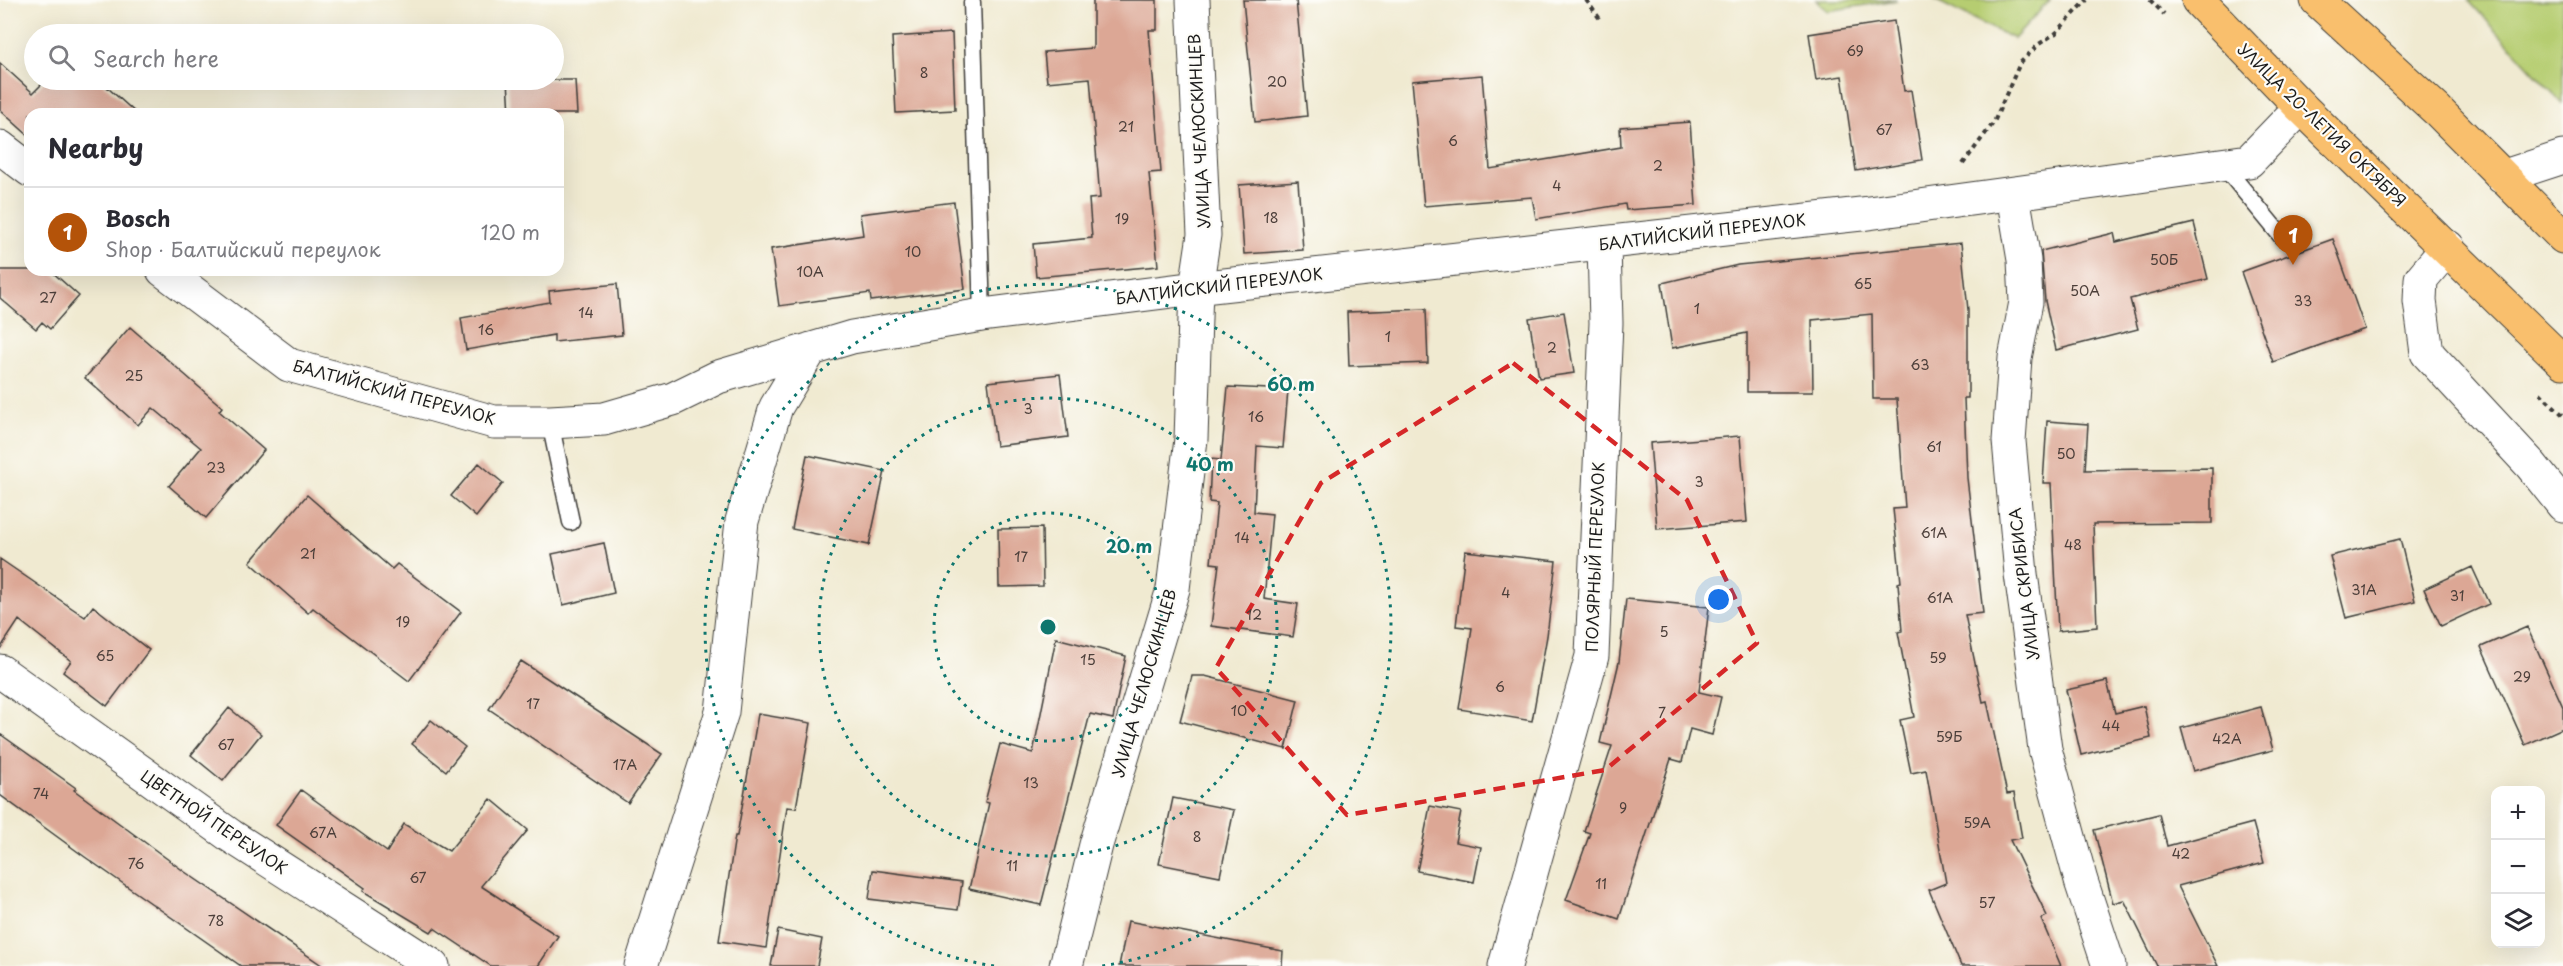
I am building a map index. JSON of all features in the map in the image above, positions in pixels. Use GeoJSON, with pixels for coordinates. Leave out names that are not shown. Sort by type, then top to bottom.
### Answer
{"type":"FeatureCollection","features":[{"type":"Feature","properties":{"kind":"main road","name":"УЛИЦА 20-ЛЕТИЯ ОКТЯБРЯ"},"geometry":{"type":"LineString","coordinates":[[2198,0],[2301,107],[2563,362]]}},
{"type":"Feature","properties":{"kind":"main road"},"geometry":{"type":"LineString","coordinates":[[2317,0],[2438,111],[2563,237]]}},
{"type":"Feature","properties":{"kind":"street","name":"УЛИЦА ЧЕЛЮСКИНЦЕВ"},"geometry":{"type":"LineString","coordinates":[[1066,966],[1096,845],[1173,589],[1191,439],[1196,288],[1204,235],[1193,0]]}},
{"type":"Feature","properties":{"kind":"street","name":"БАЛТИЙСКИЙ ПЕРЕУЛОК"},"geometry":{"type":"LineString","coordinates":[[170,276],[289,365],[494,422],[604,419],[673,399],[718,377],[852,337],[982,315],[1196,288],[1604,244],[2013,195],[2249,161],[2301,107]]}},
{"type":"Feature","properties":{"kind":"street"},"geometry":{"type":"LineString","coordinates":[[0,147],[24,165]]}},
{"type":"Feature","properties":{"kind":"street"},"geometry":{"type":"LineString","coordinates":[[2502,177],[2563,156]]}},
{"type":"Feature","properties":{"kind":"street","name":"УЛИЦА СКРИБИСА"},"geometry":{"type":"LineString","coordinates":[[2013,195],[2024,260],[2026,302],[2015,358],[2009,441],[2021,574],[2045,748],[2081,881],[2109,966]]}},
{"type":"Feature","properties":{"kind":"street","name":"ПОЛЯРНЫЙ ПЕРЕУЛОК"},"geometry":{"type":"LineString","coordinates":[[1505,966],[1592,656],[1606,323],[1604,244]]}},
{"type":"Feature","properties":{"kind":"street"},"geometry":{"type":"LineString","coordinates":[[2448,248],[2421,279],[2420,301],[2427,353],[2531,465],[2563,505]]}},
{"type":"Feature","properties":{"kind":"street"},"geometry":{"type":"LineString","coordinates":[[641,966],[722,712],[742,521],[776,407],[811,349]]}},
{"type":"Feature","properties":{"kind":"street","name":"ЦВЕТНОЙ ПЕРЕУЛОК"},"geometry":{"type":"LineString","coordinates":[[0,671],[231,836],[433,966]]}},
{"type":"Feature","properties":{"kind":"lane"},"geometry":{"type":"LineString","coordinates":[[972,2],[982,315]]}},
{"type":"Feature","properties":{"kind":"lane"},"geometry":{"type":"LineString","coordinates":[[2222,164],[2282,237]]}},
{"type":"Feature","properties":{"kind":"lane"},"geometry":{"type":"LineString","coordinates":[[550,422],[571,522]]}},
{"type":"Feature","properties":{"kind":"path"},"geometry":{"type":"LineString","coordinates":[[1586,0],[1600,19]]}},
{"type":"Feature","properties":{"kind":"path"},"geometry":{"type":"LineString","coordinates":[[1960,168],[1994,122],[2020,63],[2039,44],[2056,33],[2086,0]]}},
{"type":"Feature","properties":{"kind":"highlighted area"},"geometry":{"type":"Polygon","coordinates":[[[1513,363],[1687,500],[1757,643],[1605,770],[1347,815],[1216,668],[1321,483],[1513,363]]]}},
{"type":"Feature","properties":{"kind":"green space"},"geometry":{"type":"Polygon","coordinates":[[[1816,0],[1897,0],[1828,11],[1816,0]]]}},
{"type":"Feature","properties":{"kind":"green space"},"geometry":{"type":"Polygon","coordinates":[[[1935,0],[2050,0],[2014,39],[1935,0]]]}},
{"type":"Feature","properties":{"kind":"green space"},"geometry":{"type":"Polygon","coordinates":[[[2468,0],[2563,0],[2563,104],[2468,0]]]}},
{"type":"Feature","properties":{"kind":"building"},"geometry":{"type":"Polygon","coordinates":[[[1093,0],[1157,0],[1157,30],[1149,30],[1161,172],[1149,173],[1158,266],[1036,277],[1033,244],[1092,238],[1089,199],[1100,198],[1090,78],[1047,82],[1044,52],[1093,48],[1093,0]]]}},
{"type":"Feature","properties":{"kind":"building"},"geometry":{"type":"Polygon","coordinates":[[[1243,0],[1296,0],[1307,116],[1255,122],[1243,0]]]}},
{"type":"Feature","properties":{"kind":"building"},"geometry":{"type":"Polygon","coordinates":[[[1894,21],[1904,91],[1911,90],[1922,160],[1856,171],[1842,76],[1816,80],[1809,34],[1894,21]]]}},
{"type":"Feature","properties":{"kind":"building"},"geometry":{"type":"Polygon","coordinates":[[[952,33],[955,110],[896,113],[892,37],[952,33]]]}},
{"type":"Feature","properties":{"kind":"building"},"geometry":{"type":"Polygon","coordinates":[[[0,63],[24,85],[24,90],[30,90],[33,93],[36,90],[110,90],[130,108],[24,108],[24,132],[0,110],[0,63]]]}},
{"type":"Feature","properties":{"kind":"building"},"geometry":{"type":"Polygon","coordinates":[[[1482,75],[1490,169],[1621,147],[1620,127],[1690,122],[1696,205],[1626,210],[1625,204],[1536,219],[1532,197],[1424,206],[1412,81],[1482,75]]]}},
{"type":"Feature","properties":{"kind":"building"},"geometry":{"type":"Polygon","coordinates":[[[564,80],[575,80],[577,114],[564,114],[564,108],[510,108],[509,90],[564,90],[564,80]]]}},
{"type":"Feature","properties":{"kind":"building"},"geometry":{"type":"Polygon","coordinates":[[[1298,181],[1303,250],[1244,254],[1239,185],[1298,181]]]}},
{"type":"Feature","properties":{"kind":"building"},"geometry":{"type":"Polygon","coordinates":[[[954,202],[965,289],[871,301],[870,293],[779,306],[771,249],[863,235],[860,214],[954,202]]]}},
{"type":"Feature","properties":{"kind":"building"},"geometry":{"type":"Polygon","coordinates":[[[2194,223],[2208,279],[2130,299],[2138,329],[2056,350],[2045,301],[2041,251],[2114,233],[2116,242],[2194,223]]]}},
{"type":"Feature","properties":{"kind":"building"},"geometry":{"type":"Polygon","coordinates":[[[2333,239],[2365,329],[2273,362],[2241,272],[2333,239]]]}},
{"type":"Feature","properties":{"kind":"building"},"geometry":{"type":"Polygon","coordinates":[[[1961,243],[1968,310],[1968,398],[1964,398],[1967,478],[1983,613],[1965,615],[1983,702],[1987,701],[2007,794],[2014,793],[2022,838],[2010,840],[2047,916],[2041,919],[2061,966],[1961,966],[1929,890],[1946,883],[1926,770],[1911,773],[1900,720],[1914,717],[1898,632],[1902,631],[1898,583],[1901,582],[1893,509],[1905,508],[1897,399],[1873,399],[1872,314],[1812,320],[1813,392],[1747,392],[1747,333],[1672,348],[1662,283],[1738,265],[1961,243]]]}},
{"type":"Feature","properties":{"kind":"building"},"geometry":{"type":"Polygon","coordinates":[[[0,270],[24,270],[24,276],[57,276],[79,296],[50,329],[42,322],[36,329],[0,298],[0,270]]]}},
{"type":"Feature","properties":{"kind":"building"},"geometry":{"type":"Polygon","coordinates":[[[617,284],[622,335],[554,342],[554,335],[466,350],[461,318],[550,302],[549,291],[617,284]]]}},
{"type":"Feature","properties":{"kind":"building"},"geometry":{"type":"Polygon","coordinates":[[[1426,309],[1428,363],[1349,366],[1347,312],[1426,309]]]}},
{"type":"Feature","properties":{"kind":"building"},"geometry":{"type":"Polygon","coordinates":[[[1564,312],[1574,373],[1539,378],[1529,318],[1564,312]]]}},
{"type":"Feature","properties":{"kind":"building"},"geometry":{"type":"Polygon","coordinates":[[[130,327],[222,407],[219,411],[264,450],[206,518],[169,486],[201,448],[153,408],[138,425],[85,378],[130,327]]]}},
{"type":"Feature","properties":{"kind":"building"},"geometry":{"type":"Polygon","coordinates":[[[1060,374],[1068,437],[996,446],[988,382],[1060,374]]]}},
{"type":"Feature","properties":{"kind":"building"},"geometry":{"type":"Polygon","coordinates":[[[1228,387],[1288,390],[1283,448],[1257,446],[1254,512],[1272,514],[1264,599],[1298,604],[1293,637],[1211,626],[1219,564],[1211,563],[1217,503],[1209,502],[1211,459],[1221,460],[1228,387]]]}},
{"type":"Feature","properties":{"kind":"building"},"geometry":{"type":"Polygon","coordinates":[[[2047,421],[2088,424],[2085,470],[2212,468],[2212,523],[2093,524],[2097,627],[2058,631],[2051,483],[2043,483],[2047,421]]]}},
{"type":"Feature","properties":{"kind":"building"},"geometry":{"type":"Polygon","coordinates":[[[1740,436],[1747,522],[1657,529],[1650,443],[1740,436]]]}},
{"type":"Feature","properties":{"kind":"building"},"geometry":{"type":"Polygon","coordinates":[[[807,455],[885,471],[869,545],[792,529],[807,455]]]}},
{"type":"Feature","properties":{"kind":"building"},"geometry":{"type":"Polygon","coordinates":[[[479,463],[503,483],[476,517],[451,496],[479,463]]]}},
{"type":"Feature","properties":{"kind":"building"},"geometry":{"type":"Polygon","coordinates":[[[307,495],[392,569],[397,564],[461,612],[409,681],[313,608],[308,613],[250,562],[307,495]]]}},
{"type":"Feature","properties":{"kind":"building"},"geometry":{"type":"Polygon","coordinates":[[[1042,528],[1043,586],[999,587],[998,529],[1042,528]]]}},
{"type":"Feature","properties":{"kind":"building"},"geometry":{"type":"Polygon","coordinates":[[[2400,539],[2415,601],[2346,618],[2330,556],[2400,539]]]}},
{"type":"Feature","properties":{"kind":"building"},"geometry":{"type":"Polygon","coordinates":[[[604,543],[614,593],[563,605],[552,554],[604,543]]]}},
{"type":"Feature","properties":{"kind":"building"},"geometry":{"type":"Polygon","coordinates":[[[1465,551],[1556,561],[1547,636],[1532,721],[1459,709],[1472,628],[1456,626],[1465,551]]]}},
{"type":"Feature","properties":{"kind":"building"},"geometry":{"type":"Polygon","coordinates":[[[0,559],[85,617],[93,606],[149,650],[107,706],[63,672],[71,661],[19,620],[0,649],[0,559]]]}},
{"type":"Feature","properties":{"kind":"building"},"geometry":{"type":"Polygon","coordinates":[[[2472,567],[2489,604],[2441,626],[2424,589],[2472,567]]]}},
{"type":"Feature","properties":{"kind":"building"},"geometry":{"type":"Polygon","coordinates":[[[1626,599],[1709,607],[1699,692],[1721,697],[1712,735],[1690,729],[1682,762],[1671,759],[1619,919],[1566,900],[1590,833],[1584,831],[1612,746],[1600,743],[1619,662],[1626,599]]]}},
{"type":"Feature","properties":{"kind":"building"},"geometry":{"type":"Polygon","coordinates":[[[2527,627],[2563,707],[2563,728],[2525,745],[2481,647],[2527,627]]]}},
{"type":"Feature","properties":{"kind":"building"},"geometry":{"type":"Polygon","coordinates":[[[1056,638],[1126,656],[1113,719],[1090,714],[1041,905],[969,889],[989,803],[985,802],[1000,744],[1033,753],[1056,638]]]}},
{"type":"Feature","properties":{"kind":"building"},"geometry":{"type":"Polygon","coordinates":[[[521,661],[662,754],[628,803],[489,709],[521,661]]]}},
{"type":"Feature","properties":{"kind":"building"},"geometry":{"type":"Polygon","coordinates":[[[1192,676],[1205,676],[1298,700],[1286,749],[1180,721],[1192,676]]]}},
{"type":"Feature","properties":{"kind":"building"},"geometry":{"type":"Polygon","coordinates":[[[2107,681],[2115,713],[2144,706],[2151,738],[2081,755],[2066,690],[2107,681]]]}},
{"type":"Feature","properties":{"kind":"building"},"geometry":{"type":"Polygon","coordinates":[[[2261,707],[2273,750],[2193,771],[2181,728],[2261,707]]]}},
{"type":"Feature","properties":{"kind":"building"},"geometry":{"type":"Polygon","coordinates":[[[229,708],[261,734],[223,781],[191,755],[229,708]]]}},
{"type":"Feature","properties":{"kind":"building"},"geometry":{"type":"Polygon","coordinates":[[[758,714],[811,723],[796,808],[787,807],[766,948],[719,941],[735,836],[737,836],[758,714]]]}},
{"type":"Feature","properties":{"kind":"building"},"geometry":{"type":"Polygon","coordinates":[[[431,720],[465,747],[446,771],[412,744],[431,720]]]}},
{"type":"Feature","properties":{"kind":"building"},"geometry":{"type":"Polygon","coordinates":[[[0,734],[76,788],[74,790],[185,872],[323,966],[241,966],[85,857],[0,795],[0,734]]]}},
{"type":"Feature","properties":{"kind":"building"},"geometry":{"type":"Polygon","coordinates":[[[301,790],[387,852],[404,824],[449,851],[491,799],[528,830],[481,886],[558,936],[538,966],[491,966],[434,928],[431,932],[363,891],[365,888],[276,825],[301,790]]]}},
{"type":"Feature","properties":{"kind":"building"},"geometry":{"type":"Polygon","coordinates":[[[1173,798],[1234,810],[1220,876],[1159,864],[1173,798]]]}},
{"type":"Feature","properties":{"kind":"building"},"geometry":{"type":"Polygon","coordinates":[[[1430,806],[1461,812],[1455,842],[1481,847],[1474,882],[1417,871],[1430,806]]]}},
{"type":"Feature","properties":{"kind":"building"},"geometry":{"type":"Polygon","coordinates":[[[2159,814],[2167,846],[2253,823],[2264,863],[2178,886],[2218,966],[2157,966],[2124,900],[2113,903],[2094,830],[2159,814]]]}},
{"type":"Feature","properties":{"kind":"building"},"geometry":{"type":"Polygon","coordinates":[[[873,870],[962,882],[958,910],[869,899],[873,870]]]}},
{"type":"Feature","properties":{"kind":"building"},"geometry":{"type":"Polygon","coordinates":[[[1128,921],[1283,951],[1282,966],[1119,966],[1128,921]]]}},
{"type":"Feature","properties":{"kind":"building"},"geometry":{"type":"Polygon","coordinates":[[[778,930],[822,939],[817,966],[771,966],[778,930]]]}},
{"type":"Feature","properties":{"kind":"place","name":"Bosch"},"geometry":{"type":"Point","coordinates":[2293,265]}}]}
